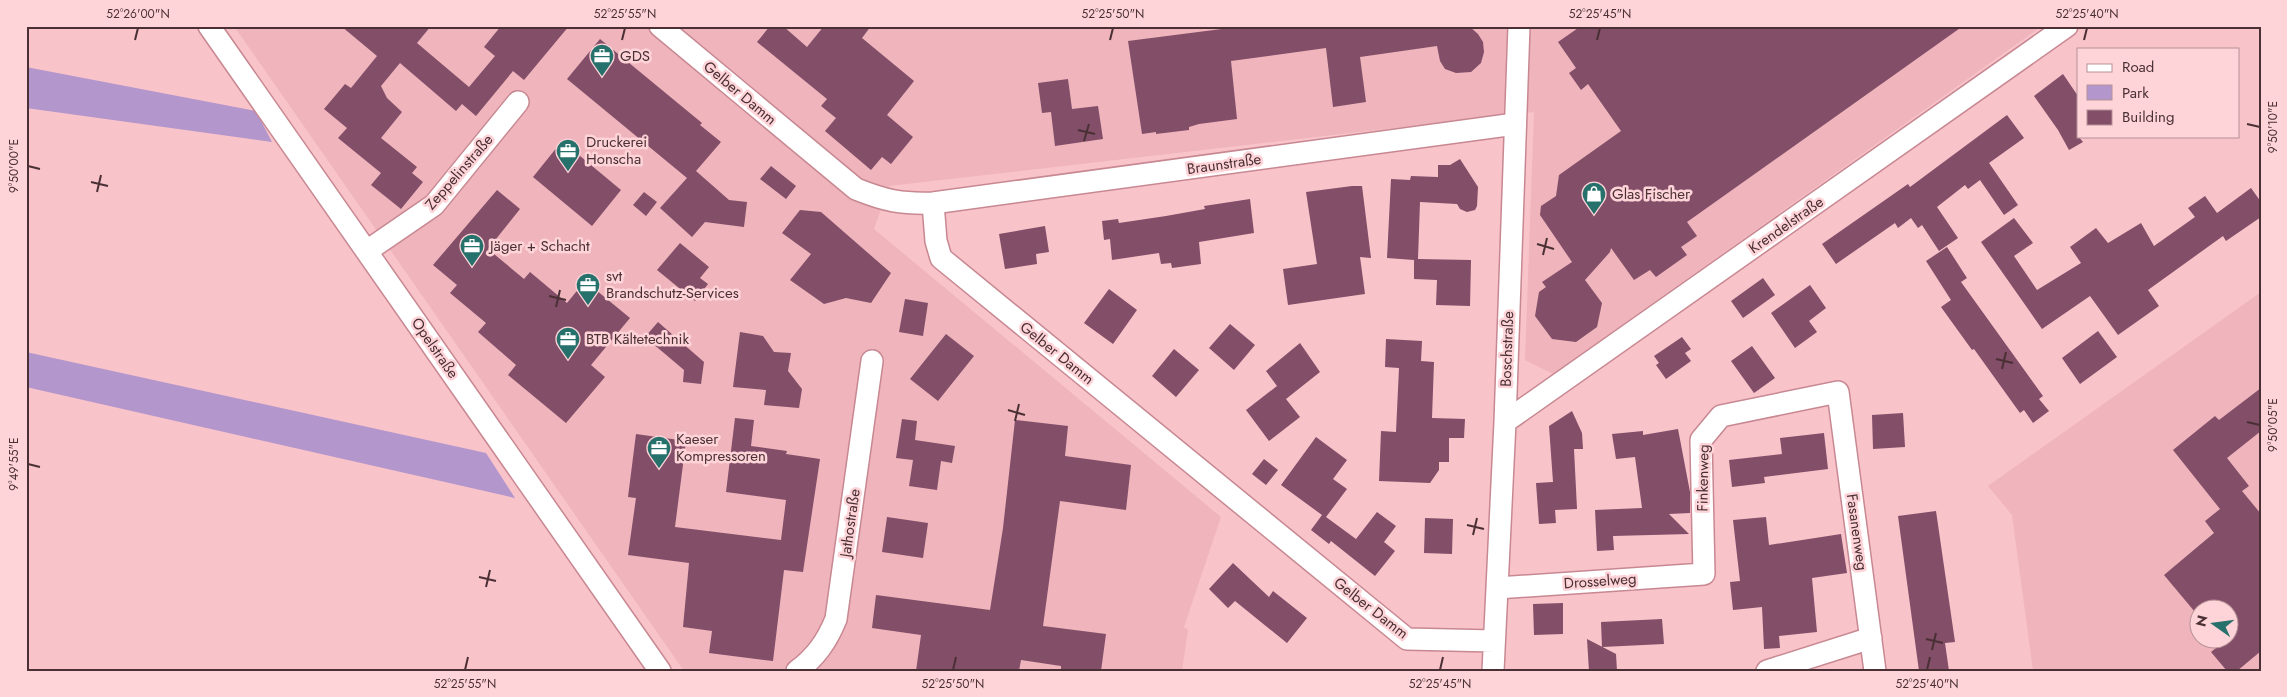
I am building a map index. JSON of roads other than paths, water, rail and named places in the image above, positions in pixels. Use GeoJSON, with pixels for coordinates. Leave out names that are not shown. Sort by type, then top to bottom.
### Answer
{"type":"FeatureCollection","features":[{"type":"Feature","properties":{"kind":"street","name":"Opelstraße"},"geometry":{"type":"LineString","coordinates":[[209,26],[660,671]]}},
{"type":"Feature","properties":{"kind":"street","name":"Gelber Damm"},"geometry":{"type":"LineString","coordinates":[[660,26],[856,189],[888,201],[906,204],[933,203],[936,241],[941,258],[1407,639],[1494,641]]}},
{"type":"Feature","properties":{"kind":"street","name":"Boschstraße"},"geometry":{"type":"LineString","coordinates":[[1493,671],[1505,422],[1520,26]]}},
{"type":"Feature","properties":{"kind":"street","name":"Krendelstraße"},"geometry":{"type":"LineString","coordinates":[[1505,422],[2067,26]]}},
{"type":"Feature","properties":{"kind":"street","name":"Zeppelinstraße"},"geometry":{"type":"LineString","coordinates":[[367,251],[434,205],[518,102]]}},
{"type":"Feature","properties":{"kind":"street","name":"Braunstraße"},"geometry":{"type":"LineString","coordinates":[[933,203],[1515,124]]}},
{"type":"Feature","properties":{"kind":"street","name":"Jathostraße"},"geometry":{"type":"LineString","coordinates":[[797,671],[811,661],[818,652],[829,637],[836,619],[872,361]]}},
{"type":"Feature","properties":{"kind":"street","name":"Finkenweg"},"geometry":{"type":"LineString","coordinates":[[1704,574],[1701,440],[1721,416],[1838,392]]}},
{"type":"Feature","properties":{"kind":"street","name":"Fasanenweg"},"geometry":{"type":"LineString","coordinates":[[1838,392],[1875,671]]}},
{"type":"Feature","properties":{"kind":"street","name":"Drosselweg"},"geometry":{"type":"LineString","coordinates":[[1497,588],[1704,574]]}},
{"type":"Feature","properties":{"kind":"street"},"geometry":{"type":"LineString","coordinates":[[1767,671],[1871,638]]}},
{"type":"Feature","properties":{"kind":"place","name":"GDS"},"geometry":{"type":"Point","coordinates":[602,77]}},
{"type":"Feature","properties":{"kind":"place","name":"Druckerei Honscha"},"geometry":{"type":"Point","coordinates":[568,172]}},
{"type":"Feature","properties":{"kind":"place","name":"Glas Fischer"},"geometry":{"type":"Point","coordinates":[1594,215]}},
{"type":"Feature","properties":{"kind":"place","name":"Jäger + Schacht"},"geometry":{"type":"Point","coordinates":[472,267]}},
{"type":"Feature","properties":{"kind":"place","name":"svt Brandschutz-Services"},"geometry":{"type":"Point","coordinates":[588,306]}},
{"type":"Feature","properties":{"kind":"place","name":"BTB Kältetechnik"},"geometry":{"type":"Point","coordinates":[568,360]}},
{"type":"Feature","properties":{"kind":"place","name":"Kaeser Kompressoren"},"geometry":{"type":"Point","coordinates":[659,469]}}]}
